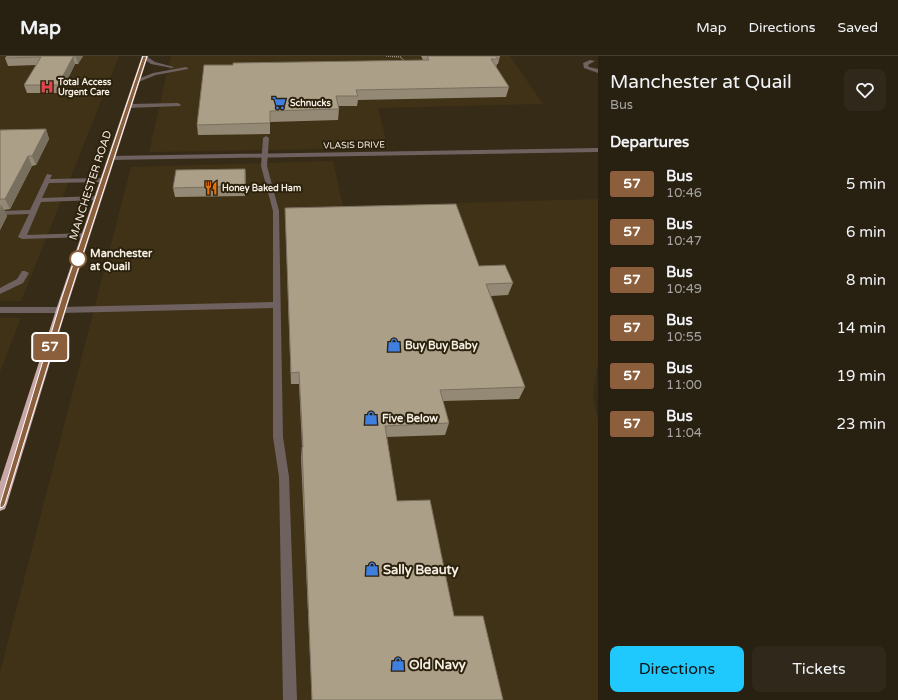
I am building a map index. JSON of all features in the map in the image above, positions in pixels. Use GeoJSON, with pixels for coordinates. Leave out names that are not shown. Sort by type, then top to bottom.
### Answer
{"type":"FeatureCollection","features":[{"type":"Feature","properties":{"kind":"highway","name":"MANCHESTER ROAD"},"geometry":{"type":"LineString","coordinates":[[0,504],[98,198],[145,57]]}},
{"type":"Feature","properties":{"kind":"street"},"geometry":{"type":"LineString","coordinates":[[598,64],[590,58],[585,64],[587,68],[598,71]]}},
{"type":"Feature","properties":{"kind":"street","name":"VLASIS DRIVE"},"geometry":{"type":"LineString","coordinates":[[111,158],[598,150]]}},
{"type":"Feature","properties":{"kind":"street"},"geometry":{"type":"LineString","coordinates":[[0,310],[62,310]]}},
{"type":"Feature","properties":{"kind":"lane"},"geometry":{"type":"LineString","coordinates":[[136,81],[149,74],[186,68],[153,63],[145,57]]}},
{"type":"Feature","properties":{"kind":"lane"},"geometry":{"type":"LineString","coordinates":[[128,106],[178,105]]}},
{"type":"Feature","properties":{"kind":"lane"},"geometry":{"type":"LineString","coordinates":[[266,138],[264,166],[276,211],[278,437],[284,477],[290,700]]}},
{"type":"Feature","properties":{"kind":"lane"},"geometry":{"type":"LineString","coordinates":[[86,235],[22,237],[48,178],[104,180]]}},
{"type":"Feature","properties":{"kind":"lane"},"geometry":{"type":"LineString","coordinates":[[38,200],[98,198]]}},
{"type":"Feature","properties":{"kind":"lane"},"geometry":{"type":"LineString","coordinates":[[0,213],[33,212]]}},
{"type":"Feature","properties":{"kind":"lane"},"geometry":{"type":"LineString","coordinates":[[0,291],[20,281],[25,273]]}},
{"type":"Feature","properties":{"kind":"lane"},"geometry":{"type":"LineString","coordinates":[[62,310],[277,305]]}},
{"type":"Feature","properties":{"kind":"path"},"geometry":{"type":"LineString","coordinates":[[386,56],[401,57],[408,67]]}},
{"type":"Feature","properties":{"kind":"shaded area"},"geometry":{"type":"Polygon","coordinates":[[[0,56],[119,56],[21,301],[0,301],[0,56]]]}},
{"type":"Feature","properties":{"kind":"shaded area"},"geometry":{"type":"Polygon","coordinates":[[[171,56],[510,56],[543,104],[378,108],[388,148],[149,152],[171,56]]]}},
{"type":"Feature","properties":{"kind":"shaded area"},"geometry":{"type":"Polygon","coordinates":[[[333,161],[343,206],[598,199],[598,362],[593,396],[598,421],[598,700],[0,700],[0,672],[131,167],[333,161]]]}},
{"type":"Feature","properties":{"kind":"shaded area"},"geometry":{"type":"Polygon","coordinates":[[[0,318],[21,318],[0,372],[0,318]]]}},
{"type":"Feature","properties":{"kind":"building"},"geometry":{"type":"Polygon","coordinates":[[[7,56],[77,56],[73,57],[58,85],[24,85],[41,57],[5,58],[7,56]]]}},
{"type":"Feature","properties":{"kind":"building"},"geometry":{"type":"Polygon","coordinates":[[[427,56],[496,56],[498,59],[491,59],[509,87],[356,90],[358,96],[336,96],[339,109],[270,111],[270,123],[197,125],[204,65],[233,65],[233,63],[429,60],[427,56]]]}},
{"type":"Feature","properties":{"kind":"building"},"geometry":{"type":"Polygon","coordinates":[[[46,129],[32,156],[28,156],[5,199],[0,199],[0,130],[46,129]]]}},
{"type":"Feature","properties":{"kind":"building"},"geometry":{"type":"Polygon","coordinates":[[[245,169],[245,186],[173,188],[176,170],[245,169]]]}},
{"type":"Feature","properties":{"kind":"building"},"geometry":{"type":"Polygon","coordinates":[[[456,204],[479,266],[505,265],[513,283],[486,284],[525,387],[440,390],[449,423],[385,426],[397,501],[430,500],[454,616],[483,616],[503,700],[312,700],[299,372],[291,373],[285,208],[456,204]]]}},
{"type":"Feature","properties":{"kind":"bus line","name":"57"},"geometry":{"type":"LineString","coordinates":[[0,504],[145,56]]}},
{"type":"Feature","properties":{"kind":"place","name":"Total Access Urgent Care"},"geometry":{"type":"Point","coordinates":[47,87]}},
{"type":"Feature","properties":{"kind":"place","name":"Schnucks"},"geometry":{"type":"Point","coordinates":[279,103]}},
{"type":"Feature","properties":{"kind":"place","name":"Honey Baked Ham"},"geometry":{"type":"Point","coordinates":[211,188]}},
{"type":"Feature","properties":{"kind":"place","name":"Manchester at Quail"},"geometry":{"type":"Point","coordinates":[78,259]}},
{"type":"Feature","properties":{"kind":"place","name":"Buy Buy Baby"},"geometry":{"type":"Point","coordinates":[394,345]}},
{"type":"Feature","properties":{"kind":"place","name":"Five Below"},"geometry":{"type":"Point","coordinates":[371,418]}},
{"type":"Feature","properties":{"kind":"place","name":"Sally Beauty"},"geometry":{"type":"Point","coordinates":[372,569]}},
{"type":"Feature","properties":{"kind":"place","name":"Old Navy"},"geometry":{"type":"Point","coordinates":[398,664]}}]}
